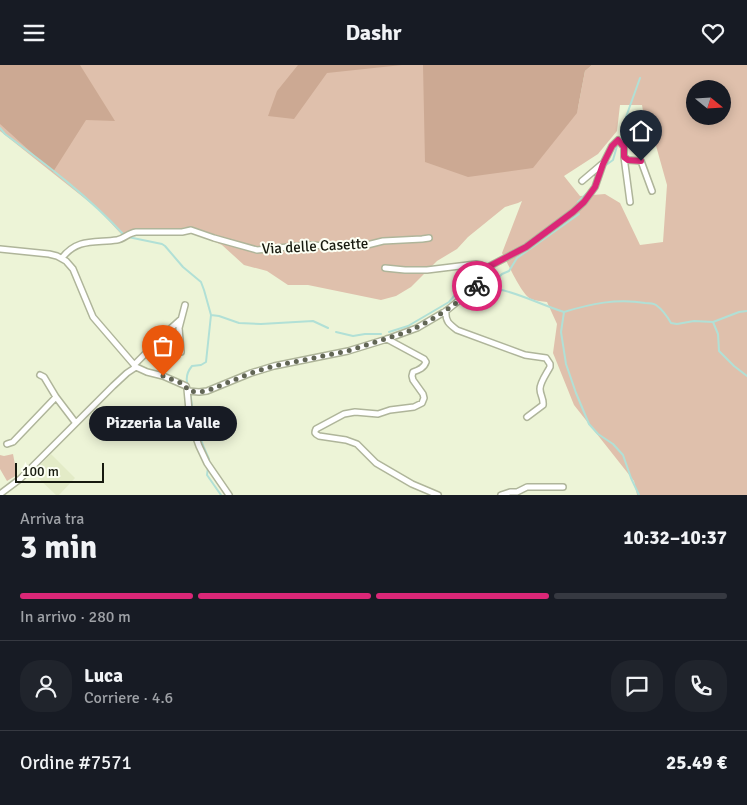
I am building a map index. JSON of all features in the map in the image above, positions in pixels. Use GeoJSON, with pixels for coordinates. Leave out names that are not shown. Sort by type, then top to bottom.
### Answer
{"type":"FeatureCollection","features":[{"type":"Feature","properties":{"kind":"street"},"geometry":{"type":"LineString","coordinates":[[190,392],[212,390],[251,373],[274,366],[348,351],[388,339],[417,328],[446,311],[477,287],[486,268],[526,247],[584,202],[595,187],[603,164],[612,146],[618,140],[624,147],[630,202]]}},
{"type":"Feature","properties":{"kind":"street"},"geometry":{"type":"LineString","coordinates":[[624,157],[628,160],[641,161],[652,191]]}},
{"type":"Feature","properties":{"kind":"street"},"geometry":{"type":"LineString","coordinates":[[582,181],[603,164]]}},
{"type":"Feature","properties":{"kind":"street","name":"Via delle Casette"},"geometry":{"type":"LineString","coordinates":[[62,258],[69,250],[80,244],[123,238],[129,233],[136,232],[182,232],[191,230],[257,250],[309,245],[367,245],[383,241],[429,238]]}},
{"type":"Feature","properties":{"kind":"street"},"geometry":{"type":"LineString","coordinates":[[0,249],[49,254],[62,258],[73,269],[93,317],[135,366],[186,385],[190,392],[188,409],[191,425],[206,463],[229,495]]}},
{"type":"Feature","properties":{"kind":"street","name":"Via delle Casette"},"geometry":{"type":"LineString","coordinates":[[385,268],[427,270],[476,263],[486,268]]}},
{"type":"Feature","properties":{"kind":"street"},"geometry":{"type":"LineString","coordinates":[[181,352],[180,320],[185,305]]}},
{"type":"Feature","properties":{"kind":"street"},"geometry":{"type":"LineString","coordinates":[[446,311],[446,320],[457,330],[525,355],[546,359],[550,364],[540,390],[544,400],[543,405],[527,417]]}},
{"type":"Feature","properties":{"kind":"street"},"geometry":{"type":"LineString","coordinates":[[0,494],[20,479],[180,320]]}},
{"type":"Feature","properties":{"kind":"street"},"geometry":{"type":"LineString","coordinates":[[388,339],[424,359],[426,362],[412,376],[424,394],[422,403],[414,407],[390,410],[378,414],[355,412],[344,414],[316,429],[315,432],[319,436],[346,440],[357,445],[376,463],[412,484],[438,495]]}},
{"type":"Feature","properties":{"kind":"street"},"geometry":{"type":"LineString","coordinates":[[40,375],[44,377],[75,423]]}},
{"type":"Feature","properties":{"kind":"street"},"geometry":{"type":"LineString","coordinates":[[7,444],[13,442],[56,397]]}},
{"type":"Feature","properties":{"kind":"street"},"geometry":{"type":"LineString","coordinates":[[501,495],[517,492],[527,487],[563,487]]}},
{"type":"Feature","properties":{"kind":"shaded area"},"geometry":{"type":"Polygon","coordinates":[[[0,65],[583,65],[577,113],[585,71],[592,65],[747,65],[747,495],[637,495],[634,481],[574,405],[553,353],[557,324],[547,302],[533,300],[527,296],[502,253],[522,201],[505,207],[468,237],[457,249],[437,261],[411,287],[396,296],[381,300],[308,285],[288,285],[267,271],[244,265],[222,245],[188,227],[128,231],[122,235],[98,209],[0,131],[0,65]],[[620,105],[617,131],[598,154],[564,176],[580,196],[605,194],[620,203],[640,245],[663,242],[667,185],[653,135],[647,135],[642,105],[620,105]]]}},
{"type":"Feature","properties":{"kind":"shaded area"},"geometry":{"type":"Polygon","coordinates":[[[0,65],[80,65],[115,121],[86,120],[53,172],[0,124],[0,65]]]}},
{"type":"Feature","properties":{"kind":"shaded area"},"geometry":{"type":"Polygon","coordinates":[[[298,65],[402,65],[327,73],[294,119],[268,116],[277,91],[298,65]]]}},
{"type":"Feature","properties":{"kind":"shaded area"},"geometry":{"type":"Polygon","coordinates":[[[423,65],[592,65],[585,71],[577,113],[533,168],[468,177],[425,162],[423,65]]]}},
{"type":"Feature","properties":{"kind":"shaded area"},"geometry":{"type":"Polygon","coordinates":[[[13,454],[17,475],[7,481],[0,469],[0,455],[13,454]]]}},
{"type":"Feature","properties":{"kind":"shaded area"},"geometry":{"type":"Polygon","coordinates":[[[51,454],[75,478],[59,495],[56,495],[33,473],[51,454]]]}},
{"type":"Feature","properties":{"kind":"waterway"},"geometry":{"type":"LineString","coordinates":[[621,139],[626,117],[640,78]]}},
{"type":"Feature","properties":{"kind":"waterway"},"geometry":{"type":"LineString","coordinates":[[0,128],[82,195],[124,235]]}},
{"type":"Feature","properties":{"kind":"waterway"},"geometry":{"type":"LineString","coordinates":[[606,165],[613,160],[617,146]]}},
{"type":"Feature","properties":{"kind":"waterway"},"geometry":{"type":"LineString","coordinates":[[578,202],[587,193]]}},
{"type":"Feature","properties":{"kind":"waterway"},"geometry":{"type":"LineString","coordinates":[[489,287],[502,274],[509,271],[517,258],[579,214]]}},
{"type":"Feature","properties":{"kind":"waterway"},"geometry":{"type":"LineString","coordinates":[[128,237],[162,244],[183,267],[201,282],[211,315],[206,362],[190,368],[187,378],[188,386]]}},
{"type":"Feature","properties":{"kind":"waterway"},"geometry":{"type":"LineString","coordinates":[[389,332],[408,326],[449,302],[466,282],[474,282]]}},
{"type":"Feature","properties":{"kind":"waterway"},"geometry":{"type":"LineString","coordinates":[[489,287],[518,295],[564,312]]}},
{"type":"Feature","properties":{"kind":"waterway"},"geometry":{"type":"LineString","coordinates":[[564,312],[594,304],[624,301],[651,303],[661,309],[671,323],[677,324],[694,321],[713,322],[739,312],[747,311]]}},
{"type":"Feature","properties":{"kind":"waterway"},"geometry":{"type":"LineString","coordinates":[[564,312],[561,332],[566,364],[576,393],[589,424],[623,455],[639,495]]}},
{"type":"Feature","properties":{"kind":"waterway"},"geometry":{"type":"LineString","coordinates":[[211,315],[239,323],[261,324],[313,321],[328,328]]}},
{"type":"Feature","properties":{"kind":"waterway"},"geometry":{"type":"LineString","coordinates":[[713,322],[718,334],[719,351],[747,376]]}},
{"type":"Feature","properties":{"kind":"waterway"},"geometry":{"type":"LineString","coordinates":[[336,332],[353,336],[381,334]]}},
{"type":"Feature","properties":{"kind":"waterway"},"geometry":{"type":"LineString","coordinates":[[190,393],[192,410],[209,459],[208,462]]}},
{"type":"Feature","properties":{"kind":"waterway"},"geometry":{"type":"LineString","coordinates":[[208,467],[207,475],[221,495]]}},
{"type":"Feature","properties":{"kind":"way so far"},"geometry":{"type":"LineString","coordinates":[[163,376],[184,384],[188,391],[207,391],[274,366],[348,351],[417,328],[446,311],[477,286]]}},
{"type":"Feature","properties":{"kind":"place","name":"Pizzeria La Valle"},"geometry":{"type":"Point","coordinates":[163,376]}},
{"type":"Feature","properties":{"kind":"route"},"geometry":{"type":"LineString","coordinates":[[477,286],[486,268],[526,247],[584,202],[592,193],[603,164],[612,146],[618,140],[624,147],[624,157],[632,161],[641,161]]}}]}
